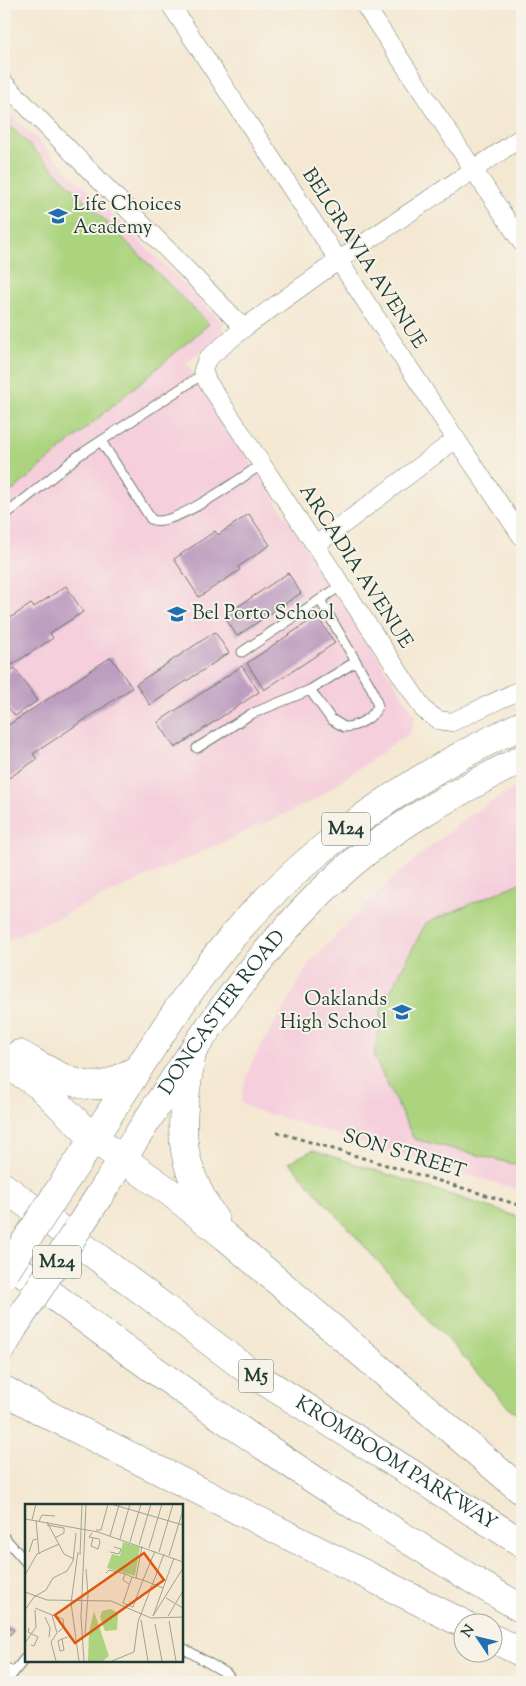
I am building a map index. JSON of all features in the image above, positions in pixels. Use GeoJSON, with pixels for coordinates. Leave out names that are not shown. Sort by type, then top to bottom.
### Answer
{"type":"FeatureCollection","features":[{"type":"Feature","properties":{"kind":"main road","name":"DONCASTER ROAD"},"geometry":{"type":"LineString","coordinates":[[4,1274],[202,975],[252,916],[320,850],[383,802],[479,744],[522,724]]}},
{"type":"Feature","properties":{"kind":"main road","name":"DONCASTER ROAD"},"geometry":{"type":"LineString","coordinates":[[9,1336],[192,1053],[234,992],[278,937],[339,876],[422,813],[522,760]]}},
{"type":"Feature","properties":{"kind":"main road"},"geometry":{"type":"LineString","coordinates":[[4,1048],[81,1085],[96,1086],[108,1084],[138,1069]]}},
{"type":"Feature","properties":{"kind":"main road"},"geometry":{"type":"LineString","coordinates":[[192,1053],[183,1112],[183,1146],[188,1170],[198,1191],[226,1237]]}},
{"type":"Feature","properties":{"kind":"main road"},"geometry":{"type":"LineString","coordinates":[[4,1062],[40,1086],[94,1139],[123,1158],[226,1237],[522,1491]]}},
{"type":"Feature","properties":{"kind":"main road","name":"KROMBOOM PARKWAY"},"geometry":{"type":"LineString","coordinates":[[4,1187],[253,1374],[522,1543]]}},
{"type":"Feature","properties":{"kind":"main road"},"geometry":{"type":"LineString","coordinates":[[4,1258],[161,1377],[257,1442],[346,1501],[522,1608]]}},
{"type":"Feature","properties":{"kind":"main road"},"geometry":{"type":"LineString","coordinates":[[4,1390],[60,1421],[454,1619]]}},
{"type":"Feature","properties":{"kind":"main road"},"geometry":{"type":"LineString","coordinates":[[504,1644],[522,1653]]}},
{"type":"Feature","properties":{"kind":"street","name":"BELGRAVIA AVENUE"},"geometry":{"type":"LineString","coordinates":[[170,4],[456,440],[522,537]]}},
{"type":"Feature","properties":{"kind":"street"},"geometry":{"type":"LineString","coordinates":[[364,4],[522,243]]}},
{"type":"Feature","properties":{"kind":"street"},"geometry":{"type":"LineString","coordinates":[[4,83],[244,328]]}},
{"type":"Feature","properties":{"kind":"street"},"geometry":{"type":"LineString","coordinates":[[205,367],[244,328],[339,260],[522,137]]}},
{"type":"Feature","properties":{"kind":"street","name":"ARCADIA AVENUE"},"geometry":{"type":"LineString","coordinates":[[205,367],[262,464],[424,710],[438,720],[452,722],[520,690]]}},
{"type":"Feature","properties":{"kind":"street"},"geometry":{"type":"LineString","coordinates":[[316,545],[456,440]]}},
{"type":"Feature","properties":{"kind":"lane"},"geometry":{"type":"LineString","coordinates":[[4,516],[78,456],[205,367]]}},
{"type":"Feature","properties":{"kind":"lane"},"geometry":{"type":"LineString","coordinates":[[101,441],[151,519],[155,521],[178,516],[262,464]]}},
{"type":"Feature","properties":{"kind":"lane"},"geometry":{"type":"LineString","coordinates":[[242,652],[342,585]]}},
{"type":"Feature","properties":{"kind":"lane"},"geometry":{"type":"LineString","coordinates":[[310,690],[338,725],[344,727],[357,725],[371,716],[378,706],[372,689],[320,600]]}},
{"type":"Feature","properties":{"kind":"lane"},"geometry":{"type":"LineString","coordinates":[[197,748],[251,714],[310,690],[355,662]]}},
{"type":"Feature","properties":{"kind":"lane"},"geometry":{"type":"LineString","coordinates":[[4,1537],[25,1561]]}},
{"type":"Feature","properties":{"kind":"lane"},"geometry":{"type":"LineString","coordinates":[[182,1648],[226,1673],[233,1682]]}},
{"type":"Feature","properties":{"kind":"lane"},"geometry":{"type":"LineString","coordinates":[[6,1682],[25,1658]]}},
{"type":"Feature","properties":{"kind":"lane"},"geometry":{"type":"LineString","coordinates":[[4,1666],[13,1674]]}},
{"type":"Feature","properties":{"kind":"path","name":"SON STREET"},"geometry":{"type":"LineString","coordinates":[[277,1132],[522,1206]]}},
{"type":"Feature","properties":{"kind":"shaded area","name":"Bel Porto School"},"geometry":{"type":"Polygon","coordinates":[[[4,108],[223,323],[223,335],[186,363],[416,716],[409,733],[313,801],[4,942],[4,108]]]}},
{"type":"Feature","properties":{"kind":"shaded area","name":"Oaklands High School"},"geometry":{"type":"Polygon","coordinates":[[[522,784],[522,1191],[252,1109],[241,1103],[243,1089],[252,1062],[311,961],[393,878],[469,815],[522,784]]]}},
{"type":"Feature","properties":{"kind":"green space","name":"Life Choices Academy"},"geometry":{"type":"Polygon","coordinates":[[[4,120],[209,324],[4,498],[4,120]]]}},
{"type":"Feature","properties":{"kind":"green space"},"geometry":{"type":"Polygon","coordinates":[[[522,882],[522,1166],[414,1139],[374,1057],[382,1007],[426,923],[522,882]]]}},
{"type":"Feature","properties":{"kind":"green space"},"geometry":{"type":"Polygon","coordinates":[[[313,1150],[522,1218],[522,1418],[509,1408],[289,1162],[313,1150]]]}},
{"type":"Feature","properties":{"kind":"building"},"geometry":{"type":"Polygon","coordinates":[[[249,514],[270,545],[238,567],[240,570],[199,597],[174,559],[215,531],[218,535],[249,514]]]}},
{"type":"Feature","properties":{"kind":"building"},"geometry":{"type":"Polygon","coordinates":[[[288,573],[301,593],[237,636],[224,616],[288,573]]]}},
{"type":"Feature","properties":{"kind":"building"},"geometry":{"type":"Polygon","coordinates":[[[66,586],[83,612],[50,633],[53,638],[4,670],[4,622],[31,604],[34,607],[66,586]]]}},
{"type":"Feature","properties":{"kind":"building"},"geometry":{"type":"Polygon","coordinates":[[[317,616],[335,643],[264,690],[247,663],[317,616]]]}},
{"type":"Feature","properties":{"kind":"building"},"geometry":{"type":"Polygon","coordinates":[[[215,632],[229,653],[150,705],[136,684],[215,632]]]}},
{"type":"Feature","properties":{"kind":"building"},"geometry":{"type":"Polygon","coordinates":[[[111,657],[132,688],[33,754],[37,759],[9,778],[4,770],[4,728],[111,657]]]}},
{"type":"Feature","properties":{"kind":"building"},"geometry":{"type":"Polygon","coordinates":[[[242,666],[259,692],[175,748],[158,722],[242,666]]]}},
{"type":"Feature","properties":{"kind":"building"},"geometry":{"type":"Polygon","coordinates":[[[15,668],[37,701],[15,716],[9,708],[4,711],[4,675],[15,668]]]}},
{"type":"Feature","properties":{"kind":"building"},"geometry":{"type":"Polygon","coordinates":[[[4,1622],[14,1630],[4,1642],[4,1622]]]}},
{"type":"Feature","properties":{"kind":"place","name":"Life Choices Academy"},"geometry":{"type":"Point","coordinates":[58,216]}},
{"type":"Feature","properties":{"kind":"place","name":"Bel Porto School"},"geometry":{"type":"Point","coordinates":[177,614]}},
{"type":"Feature","properties":{"kind":"place","name":"Oaklands High School"},"geometry":{"type":"Point","coordinates":[402,1012]}}]}
